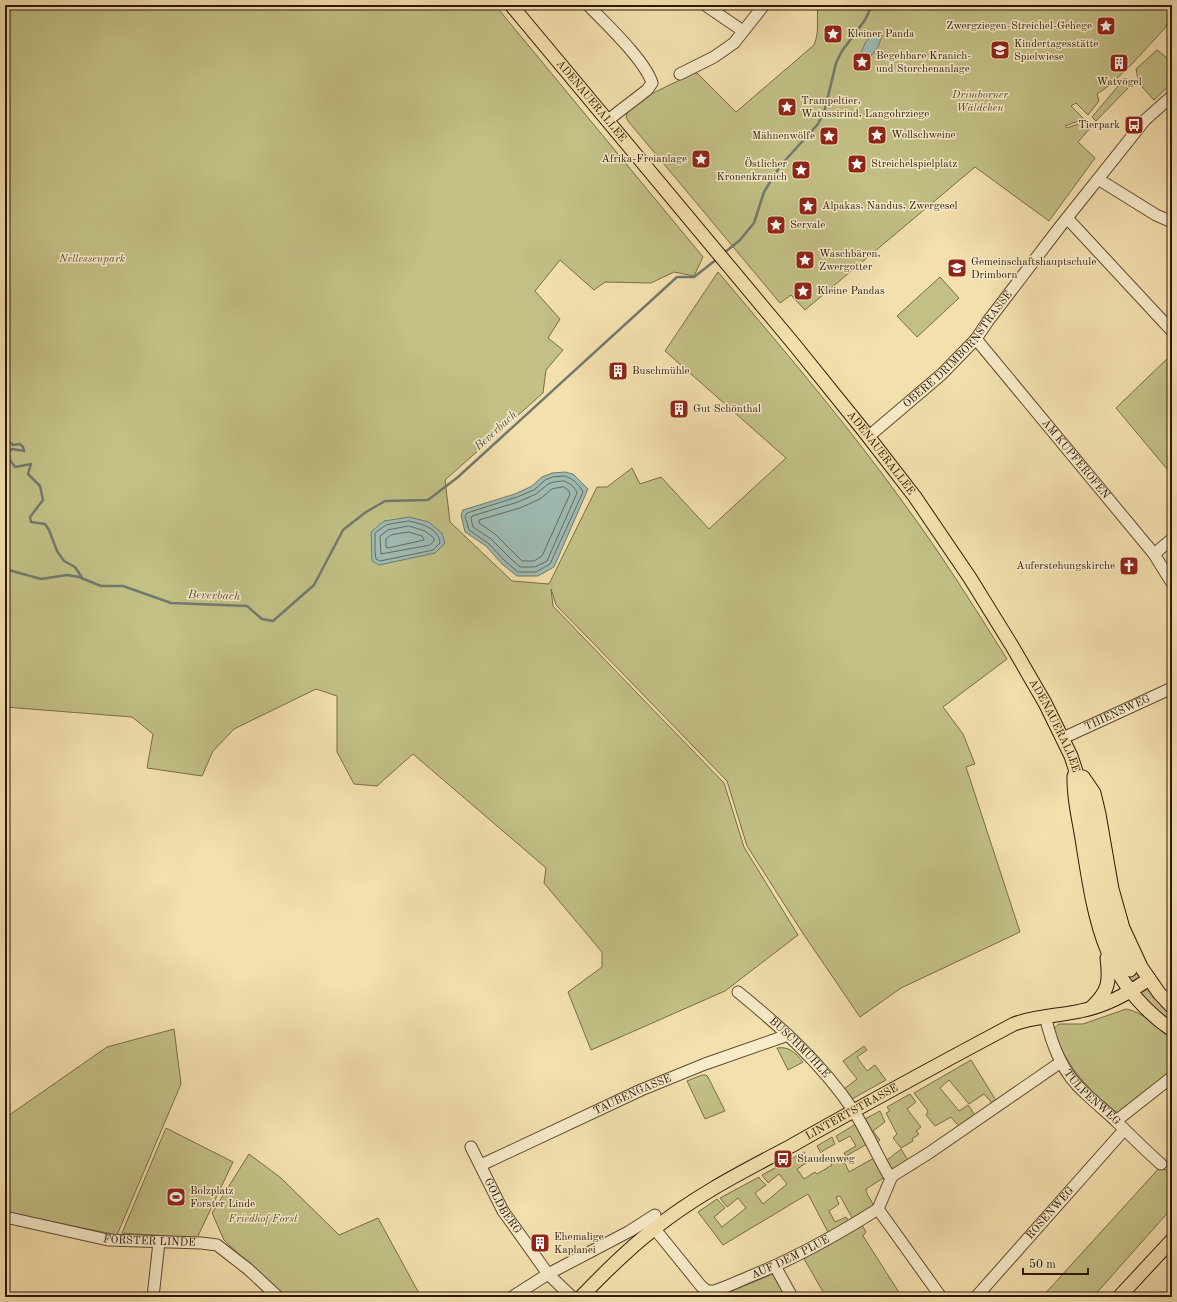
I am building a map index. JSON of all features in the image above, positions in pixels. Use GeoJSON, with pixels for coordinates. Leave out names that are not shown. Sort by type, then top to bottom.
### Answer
{"type":"FeatureCollection","features":[{"type":"Feature","properties":{"kind":"main road","name":"ADENAUERALLEE"},"geometry":{"type":"LineString","coordinates":[[510,5],[608,120],[793,343],[915,497],[970,578],[1012,646],[1063,738],[1074,764],[1084,796],[1101,891],[1108,918],[1130,970]]}},
{"type":"Feature","properties":{"kind":"main road"},"geometry":{"type":"LineString","coordinates":[[1074,764],[1074,798],[1094,910],[1105,945],[1119,974],[1131,991],[1148,1012],[1172,1030]]}},
{"type":"Feature","properties":{"kind":"main road"},"geometry":{"type":"LineString","coordinates":[[1074,764],[1094,793],[1117,909],[1131,948],[1149,979],[1172,1007]]}},
{"type":"Feature","properties":{"kind":"main road"},"geometry":{"type":"LineString","coordinates":[[1091,1008],[1102,996],[1108,982],[1109,976],[1105,945]]}},
{"type":"Feature","properties":{"kind":"main road","name":"LINTERTSTRASSE"},"geometry":{"type":"LineString","coordinates":[[581,1297],[620,1257],[654,1228],[716,1187],[1014,1024],[1030,1018],[1080,1011],[1113,1001],[1149,979]]}},
{"type":"Feature","properties":{"kind":"main road"},"geometry":{"type":"LineString","coordinates":[[1119,1297],[1172,1240]]}},
{"type":"Feature","properties":{"kind":"street"},"geometry":{"type":"LineString","coordinates":[[588,5],[642,64],[652,83],[647,90],[608,120]]}},
{"type":"Feature","properties":{"kind":"street"},"geometry":{"type":"LineString","coordinates":[[705,5],[743,31]]}},
{"type":"Feature","properties":{"kind":"street"},"geometry":{"type":"LineString","coordinates":[[680,74],[714,57],[734,43],[764,5]]}},
{"type":"Feature","properties":{"kind":"street","name":"OBERE DRIMBORNSTRASSE"},"geometry":{"type":"LineString","coordinates":[[868,437],[942,374],[976,339],[988,321],[1067,218],[1145,120],[1172,96]]}},
{"type":"Feature","properties":{"kind":"street"},"geometry":{"type":"LineString","coordinates":[[1098,179],[1156,215],[1172,222]]}},
{"type":"Feature","properties":{"kind":"street"},"geometry":{"type":"LineString","coordinates":[[1067,218],[1172,331]]}},
{"type":"Feature","properties":{"kind":"street","name":"AM KUPFEROFEN"},"geometry":{"type":"LineString","coordinates":[[976,339],[1154,554],[1172,583]]}},
{"type":"Feature","properties":{"kind":"street"},"geometry":{"type":"LineString","coordinates":[[1154,554],[1172,539]]}},
{"type":"Feature","properties":{"kind":"street","name":"THIENSWEG"},"geometry":{"type":"LineString","coordinates":[[1063,738],[1172,688]]}},
{"type":"Feature","properties":{"kind":"street","name":"BUSCHMÜHLE"},"geometry":{"type":"LineString","coordinates":[[738,992],[765,1014],[807,1054],[853,1111]]}},
{"type":"Feature","properties":{"kind":"street","name":"TULPENWEG"},"geometry":{"type":"LineString","coordinates":[[1045,1016],[1050,1036],[1061,1062],[1073,1081],[1135,1141],[1162,1164]]}},
{"type":"Feature","properties":{"kind":"street","name":"TAUBENGASSE"},"geometry":{"type":"LineString","coordinates":[[481,1165],[641,1090],[705,1064],[788,1035]]}},
{"type":"Feature","properties":{"kind":"street"},"geometry":{"type":"LineString","coordinates":[[941,1297],[913,1260],[878,1209],[892,1176],[929,1154],[1061,1062]]}},
{"type":"Feature","properties":{"kind":"street"},"geometry":{"type":"LineString","coordinates":[[1116,1121],[1172,1077]]}},
{"type":"Feature","properties":{"kind":"street"},"geometry":{"type":"LineString","coordinates":[[853,1111],[888,1174],[892,1176]]}},
{"type":"Feature","properties":{"kind":"street","name":"ROSENWEG"},"geometry":{"type":"LineString","coordinates":[[976,1297],[1124,1130]]}},
{"type":"Feature","properties":{"kind":"street","name":"GOLDBERG"},"geometry":{"type":"LineString","coordinates":[[471,1147],[503,1211],[548,1274],[572,1297]]}},
{"type":"Feature","properties":{"kind":"street","name":"AUF DEM PLUE"},"geometry":{"type":"LineString","coordinates":[[654,1228],[701,1286],[707,1291],[717,1290],[775,1266],[827,1240],[878,1209]]}},
{"type":"Feature","properties":{"kind":"street"},"geometry":{"type":"LineString","coordinates":[[512,1297],[548,1274],[630,1231],[655,1215]]}},
{"type":"Feature","properties":{"kind":"street","name":"FORSTER LINDE"},"geometry":{"type":"LineString","coordinates":[[5,1217],[108,1240],[201,1243],[217,1245],[248,1269],[278,1297]]}},
{"type":"Feature","properties":{"kind":"street"},"geometry":{"type":"LineString","coordinates":[[153,1297],[159,1242]]}},
{"type":"Feature","properties":{"kind":"street"},"geometry":{"type":"LineString","coordinates":[[775,1266],[792,1297]]}},
{"type":"Feature","properties":{"kind":"green space","name":"Nellessenpark"},"geometry":{"type":"Polygon","coordinates":[[[5,5],[495,5],[703,257],[694,276],[674,272],[651,283],[605,282],[594,290],[560,260],[535,291],[560,319],[548,338],[563,350],[546,370],[543,393],[445,480],[450,522],[512,581],[549,584],[597,487],[607,487],[632,468],[640,484],[661,477],[709,529],[786,458],[665,351],[718,272],[814,387],[883,475],[945,562],[1007,659],[943,707],[963,734],[975,764],[966,767],[1020,932],[901,988],[860,1017],[802,932],[747,846],[727,781],[556,605],[551,589],[553,606],[724,783],[744,847],[798,935],[725,991],[591,1050],[568,992],[602,967],[602,952],[544,883],[546,868],[413,754],[377,786],[354,784],[337,752],[337,696],[316,689],[234,729],[213,751],[202,776],[147,768],[153,734],[132,717],[5,707],[5,5]]]}},
{"type":"Feature","properties":{"kind":"green space","name":"Drimborner Wäldchen"},"geometry":{"type":"Polygon","coordinates":[[[818,5],[1172,5],[1172,13],[1165,28],[1131,65],[1110,85],[1097,94],[1099,101],[1088,115],[1076,103],[1071,106],[1084,119],[1065,126],[1067,128],[1087,121],[1092,126],[1078,142],[1095,158],[1049,221],[975,167],[805,310],[791,295],[780,303],[626,117],[628,111],[647,96],[697,73],[736,112],[814,45],[817,30],[818,5]]]}},
{"type":"Feature","properties":{"kind":"green space"},"geometry":{"type":"Polygon","coordinates":[[[1157,50],[1172,62],[1172,83],[1154,100],[1142,87],[1143,85],[1138,79],[1136,69],[1157,50]]]}},
{"type":"Feature","properties":{"kind":"green space"},"geometry":{"type":"Polygon","coordinates":[[[1124,79],[1130,86],[1096,121],[1092,117],[1124,79]]]}},
{"type":"Feature","properties":{"kind":"green space"},"geometry":{"type":"Polygon","coordinates":[[[940,277],[959,298],[917,337],[897,316],[940,277]]]}},
{"type":"Feature","properties":{"kind":"green space"},"geometry":{"type":"Polygon","coordinates":[[[1172,354],[1172,475],[1116,408],[1172,354]]]}},
{"type":"Feature","properties":{"kind":"green space"},"geometry":{"type":"Polygon","coordinates":[[[1142,990],[1148,990],[1156,996],[1172,1013],[1172,1026],[1140,994],[1142,990]]]}},
{"type":"Feature","properties":{"kind":"green space"},"geometry":{"type":"Polygon","coordinates":[[[1126,1009],[1139,1013],[1172,1038],[1170,1041],[1172,1043],[1172,1072],[1119,1113],[1098,1097],[1079,1076],[1062,1050],[1055,1037],[1054,1031],[1055,1027],[1059,1024],[1083,1024],[1126,1009]]]}},
{"type":"Feature","properties":{"kind":"green space"},"geometry":{"type":"Polygon","coordinates":[[[174,1029],[181,1084],[117,1235],[5,1212],[5,1118],[107,1047],[174,1029]]]}},
{"type":"Feature","properties":{"kind":"green space"},"geometry":{"type":"Polygon","coordinates":[[[864,1046],[867,1050],[857,1057],[867,1071],[875,1065],[886,1080],[852,1099],[844,1089],[857,1079],[843,1061],[864,1046]]]}},
{"type":"Feature","properties":{"kind":"green space"},"geometry":{"type":"Polygon","coordinates":[[[777,1048],[789,1049],[803,1062],[788,1070],[777,1048]]]}},
{"type":"Feature","properties":{"kind":"green space"},"geometry":{"type":"Polygon","coordinates":[[[971,1060],[997,1102],[993,1104],[984,1094],[969,1104],[949,1080],[940,1088],[959,1111],[968,1105],[977,1118],[962,1129],[951,1117],[935,1126],[926,1115],[928,1111],[914,1093],[971,1060]]]}},
{"type":"Feature","properties":{"kind":"green space"},"geometry":{"type":"Polygon","coordinates":[[[702,1075],[706,1075],[708,1077],[725,1111],[705,1119],[687,1081],[702,1075]]]}},
{"type":"Feature","properties":{"kind":"green space"},"geometry":{"type":"Polygon","coordinates":[[[910,1094],[916,1102],[907,1109],[921,1127],[916,1131],[919,1134],[912,1139],[913,1141],[901,1148],[893,1138],[897,1134],[886,1113],[890,1111],[887,1107],[910,1094]]]}},
{"type":"Feature","properties":{"kind":"green space"},"geometry":{"type":"Polygon","coordinates":[[[880,1111],[885,1122],[873,1131],[880,1140],[876,1144],[863,1120],[880,1111]]]}},
{"type":"Feature","properties":{"kind":"green space"},"geometry":{"type":"Polygon","coordinates":[[[856,1124],[867,1144],[846,1156],[844,1153],[856,1146],[850,1136],[839,1142],[836,1136],[856,1124]]]}},
{"type":"Feature","properties":{"kind":"green space","name":"Bolzplatz Forster Linde"},"geometry":{"type":"Polygon","coordinates":[[[166,1128],[233,1162],[197,1238],[122,1233],[166,1128]]]}},
{"type":"Feature","properties":{"kind":"green space"},"geometry":{"type":"Polygon","coordinates":[[[832,1137],[835,1144],[821,1153],[817,1146],[832,1137]]]}},
{"type":"Feature","properties":{"kind":"green space"},"geometry":{"type":"Polygon","coordinates":[[[901,1149],[909,1162],[892,1171],[886,1161],[901,1149]]]}},
{"type":"Feature","properties":{"kind":"green space"},"geometry":{"type":"Polygon","coordinates":[[[804,1152],[809,1161],[797,1169],[804,1179],[815,1172],[817,1174],[832,1165],[830,1162],[837,1158],[839,1161],[843,1159],[849,1172],[874,1158],[885,1177],[866,1189],[873,1207],[854,1221],[840,1196],[836,1197],[839,1204],[829,1211],[835,1222],[846,1217],[849,1222],[829,1234],[808,1194],[723,1245],[698,1212],[717,1199],[725,1208],[714,1217],[722,1227],[746,1208],[738,1198],[727,1207],[720,1198],[759,1177],[766,1185],[755,1193],[763,1204],[787,1184],[779,1174],[768,1183],[762,1175],[804,1152]]]}},
{"type":"Feature","properties":{"kind":"green space","name":"Friedhof Forst"},"geometry":{"type":"Polygon","coordinates":[[[249,1154],[281,1178],[339,1235],[378,1218],[421,1297],[358,1297],[355,1292],[345,1297],[284,1297],[224,1240],[212,1213],[249,1154]]]}},
{"type":"Feature","properties":{"kind":"green space"},"geometry":{"type":"Polygon","coordinates":[[[1161,1166],[1172,1175],[1172,1208],[1093,1297],[1042,1297],[1161,1166]]]}},
{"type":"Feature","properties":{"kind":"green space"},"geometry":{"type":"Polygon","coordinates":[[[862,1225],[866,1232],[863,1236],[902,1297],[826,1297],[803,1257],[862,1225]]]}},
{"type":"Feature","properties":{"kind":"green space"},"geometry":{"type":"Polygon","coordinates":[[[773,1274],[786,1297],[717,1297],[773,1274]]]}},
{"type":"Feature","properties":{"kind":"water"},"geometry":{"type":"Polygon","coordinates":[[[876,31],[882,36],[878,47],[867,61],[861,60],[860,58],[864,46],[876,31]]]}},
{"type":"Feature","properties":{"kind":"water"},"geometry":{"type":"Polygon","coordinates":[[[565,472],[573,474],[588,489],[554,567],[538,576],[517,576],[502,564],[486,546],[465,532],[461,515],[463,510],[515,494],[532,486],[542,477],[552,473],[565,472]]]}},
{"type":"Feature","properties":{"kind":"water"},"geometry":{"type":"Polygon","coordinates":[[[409,517],[429,522],[442,533],[445,543],[435,553],[379,565],[372,561],[371,532],[384,521],[409,517]]]}},
{"type":"Feature","properties":{"kind":"waterway","name":"Beverbach"},"geometry":{"type":"LineString","coordinates":[[724,253],[740,240],[754,223],[764,192],[780,166],[818,124],[825,109],[836,63],[842,51],[865,20],[872,5]]}},
{"type":"Feature","properties":{"kind":"waterway","name":"Beverbach"},"geometry":{"type":"LineString","coordinates":[[5,569],[41,579],[67,575],[79,577],[101,586],[123,586],[171,603],[247,606],[262,619],[273,621],[314,585],[343,530],[366,512],[385,501],[428,500],[458,477],[677,277],[694,277],[717,259]]}},
{"type":"Feature","properties":{"kind":"waterway"},"geometry":{"type":"LineString","coordinates":[[5,433],[9,435],[7,440],[13,445],[20,444],[24,451],[12,449],[8,452],[10,460],[15,467],[31,464],[28,474],[40,486],[43,500],[30,517],[31,522],[45,524],[49,530],[57,551],[64,561],[75,567],[83,579]]}},
{"type":"Feature","properties":{"kind":"tunnel"},"geometry":{"type":"LineString","coordinates":[[1130,970],[1148,996],[1172,1020]]}},
{"type":"Feature","properties":{"kind":"place","name":"Zwergziegen-Streichel-Gehege"},"geometry":{"type":"Point","coordinates":[1106,26]}},
{"type":"Feature","properties":{"kind":"place","name":"Kleiner Panda"},"geometry":{"type":"Point","coordinates":[833,34]}},
{"type":"Feature","properties":{"kind":"place","name":"Kindertagesstätte Spielwiese"},"geometry":{"type":"Point","coordinates":[1000,50]}},
{"type":"Feature","properties":{"kind":"place","name":"Begehbare Kranich- und Storchenanlage"},"geometry":{"type":"Point","coordinates":[862,62]}},
{"type":"Feature","properties":{"kind":"place","name":"Watvögel"},"geometry":{"type":"Point","coordinates":[1119,63]}},
{"type":"Feature","properties":{"kind":"place","name":"Trampeltier, Watussirind, Langohrziege"},"geometry":{"type":"Point","coordinates":[787,107]}},
{"type":"Feature","properties":{"kind":"place","name":"Tierpark"},"geometry":{"type":"Point","coordinates":[1134,125]}},
{"type":"Feature","properties":{"kind":"place","name":"Wollschweine"},"geometry":{"type":"Point","coordinates":[877,135]}},
{"type":"Feature","properties":{"kind":"place","name":"Mähnenwölfe"},"geometry":{"type":"Point","coordinates":[829,136]}},
{"type":"Feature","properties":{"kind":"place","name":"Afrika-Freianlage"},"geometry":{"type":"Point","coordinates":[701,159]}},
{"type":"Feature","properties":{"kind":"place","name":"Streichelspielplatz"},"geometry":{"type":"Point","coordinates":[857,164]}},
{"type":"Feature","properties":{"kind":"place","name":"Östlicher Kronenkranich"},"geometry":{"type":"Point","coordinates":[801,170]}},
{"type":"Feature","properties":{"kind":"place","name":"Alpakas, Nandus, Zwergesel"},"geometry":{"type":"Point","coordinates":[808,206]}},
{"type":"Feature","properties":{"kind":"place","name":"Servale"},"geometry":{"type":"Point","coordinates":[776,225]}},
{"type":"Feature","properties":{"kind":"place","name":"Waschbären, Zwergotter"},"geometry":{"type":"Point","coordinates":[805,260]}},
{"type":"Feature","properties":{"kind":"place","name":"Gemeinschaftshauptschule Drimborn"},"geometry":{"type":"Point","coordinates":[957,268]}},
{"type":"Feature","properties":{"kind":"place","name":"Kleine Pandas"},"geometry":{"type":"Point","coordinates":[803,291]}},
{"type":"Feature","properties":{"kind":"place","name":"Buschmühle"},"geometry":{"type":"Point","coordinates":[618,371]}},
{"type":"Feature","properties":{"kind":"place","name":"Gut Schönthal"},"geometry":{"type":"Point","coordinates":[679,409]}},
{"type":"Feature","properties":{"kind":"place","name":"Auferstehungskirche"},"geometry":{"type":"Point","coordinates":[1129,566]}},
{"type":"Feature","properties":{"kind":"place","name":"Staudenweg"},"geometry":{"type":"Point","coordinates":[783,1159]}},
{"type":"Feature","properties":{"kind":"place","name":"Bolzplatz Forster Linde"},"geometry":{"type":"Point","coordinates":[176,1197]}},
{"type":"Feature","properties":{"kind":"place","name":"Ehemalige Kaplanei"},"geometry":{"type":"Point","coordinates":[540,1243]}}]}
